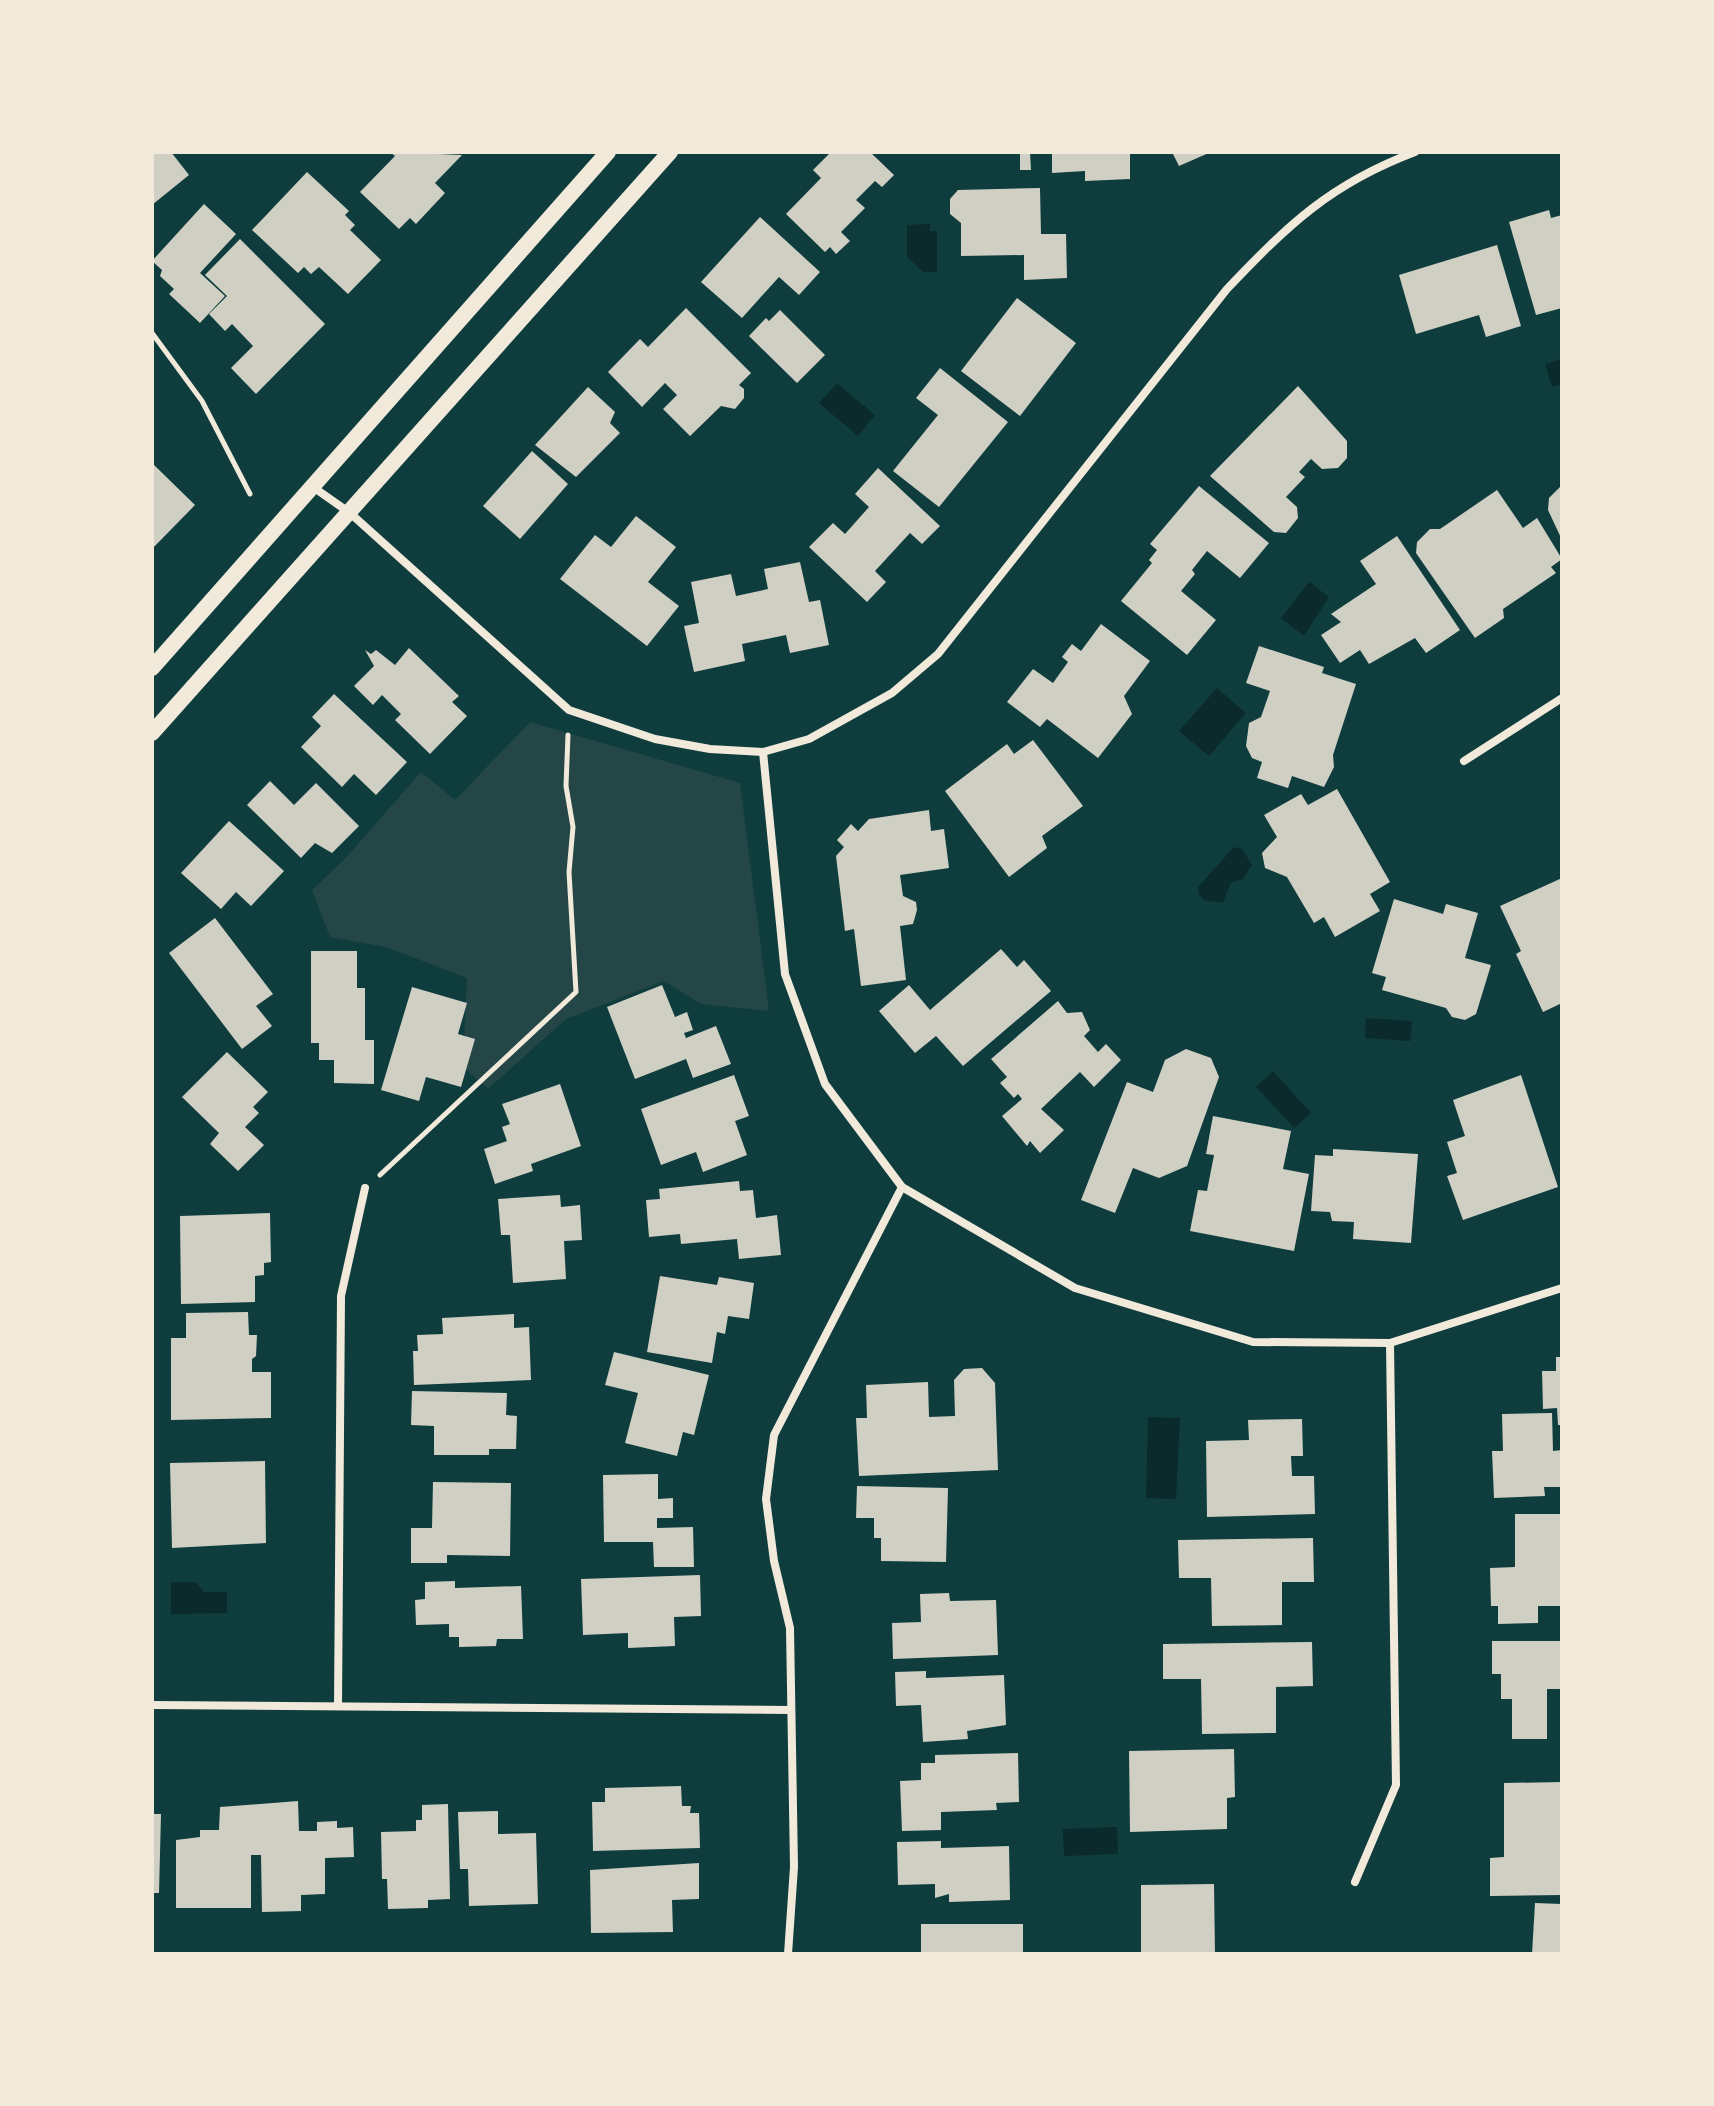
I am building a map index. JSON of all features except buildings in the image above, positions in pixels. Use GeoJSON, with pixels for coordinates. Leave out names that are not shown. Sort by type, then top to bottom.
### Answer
{"type":"FeatureCollection","features":[{"type":"Feature","properties":{"kind":"main road"},"geometry":{"type":"LineString","coordinates":[[152,668],[608,152]]}},
{"type":"Feature","properties":{"kind":"main road"},"geometry":{"type":"LineString","coordinates":[[152,733],[670,152]]}},
{"type":"Feature","properties":{"kind":"street"},"geometry":{"type":"LineString","coordinates":[[313,487],[350,513],[569,710],[655,739],[710,749],[763,752],[809,739],[892,693],[938,654],[1244,270],[1293,222],[1330,192],[1368,170],[1415,152]]}},
{"type":"Feature","properties":{"kind":"street"},"geometry":{"type":"LineString","coordinates":[[1464,761],[1562,698]]}},
{"type":"Feature","properties":{"kind":"street"},"geometry":{"type":"LineString","coordinates":[[763,752],[785,974],[825,1084],[902,1187],[1075,1288],[1253,1342],[1390,1343],[1562,1288]]}},
{"type":"Feature","properties":{"kind":"street"},"geometry":{"type":"LineString","coordinates":[[788,1954],[794,1867],[790,1628],[774,1561],[766,1499],[774,1435],[902,1187]]}},
{"type":"Feature","properties":{"kind":"street"},"geometry":{"type":"LineString","coordinates":[[338,1706],[341,1296],[365,1188]]}},
{"type":"Feature","properties":{"kind":"street"},"geometry":{"type":"LineString","coordinates":[[1355,1882],[1396,1785],[1390,1343]]}},
{"type":"Feature","properties":{"kind":"street"},"geometry":{"type":"LineString","coordinates":[[152,1705],[791,1710]]}},
{"type":"Feature","properties":{"kind":"path"},"geometry":{"type":"LineString","coordinates":[[152,333],[202,401],[250,494]]}},
{"type":"Feature","properties":{"kind":"path"},"geometry":{"type":"LineString","coordinates":[[365,1188],[576,992],[569,872],[573,827],[566,786],[569,710]]}},
{"type":"Feature","properties":{"kind":"shaded area"},"geometry":{"type":"Polygon","coordinates":[[[930,224],[930,231],[937,231],[937,272],[923,272],[907,257],[907,225],[930,224]]]}},
{"type":"Feature","properties":{"kind":"shaded area"},"geometry":{"type":"Polygon","coordinates":[[[1562,359],[1562,384],[1552,387],[1545,364],[1562,359]]]}},
{"type":"Feature","properties":{"kind":"shaded area"},"geometry":{"type":"Polygon","coordinates":[[[837,383],[875,415],[858,436],[819,403],[837,383]]]}},
{"type":"Feature","properties":{"kind":"shaded area"},"geometry":{"type":"Polygon","coordinates":[[[1309,582],[1329,597],[1304,636],[1281,618],[1309,582]]]}},
{"type":"Feature","properties":{"kind":"shaded area"},"geometry":{"type":"Polygon","coordinates":[[[1217,688],[1246,713],[1209,756],[1179,731],[1217,688]]]}},
{"type":"Feature","properties":{"kind":"shaded area"},"geometry":{"type":"Polygon","coordinates":[[[530,722],[740,783],[769,1011],[701,1004],[664,981],[566,1019],[488,1089],[463,1067],[467,978],[386,947],[330,937],[312,890],[345,859],[421,772],[455,800],[530,722]]]}},
{"type":"Feature","properties":{"kind":"shaded area"},"geometry":{"type":"Polygon","coordinates":[[[1234,847],[1242,849],[1252,865],[1243,879],[1231,883],[1223,902],[1205,901],[1199,895],[1198,887],[1234,847]]]}},
{"type":"Feature","properties":{"kind":"shaded area"},"geometry":{"type":"Polygon","coordinates":[[[1366,1018],[1412,1021],[1410,1041],[1365,1038],[1366,1018]]]}},
{"type":"Feature","properties":{"kind":"shaded area"},"geometry":{"type":"Polygon","coordinates":[[[1273,1071],[1311,1113],[1294,1128],[1256,1087],[1273,1071]]]}},
{"type":"Feature","properties":{"kind":"shaded area"},"geometry":{"type":"Polygon","coordinates":[[[1148,1417],[1180,1418],[1176,1499],[1146,1498],[1148,1417]]]}},
{"type":"Feature","properties":{"kind":"shaded area"},"geometry":{"type":"Polygon","coordinates":[[[171,1582],[196,1582],[204,1592],[227,1592],[227,1613],[171,1614],[171,1582]]]}},
{"type":"Feature","properties":{"kind":"shaded area"},"geometry":{"type":"Polygon","coordinates":[[[1117,1827],[1118,1854],[1064,1856],[1063,1829],[1117,1827]]]}}]}
